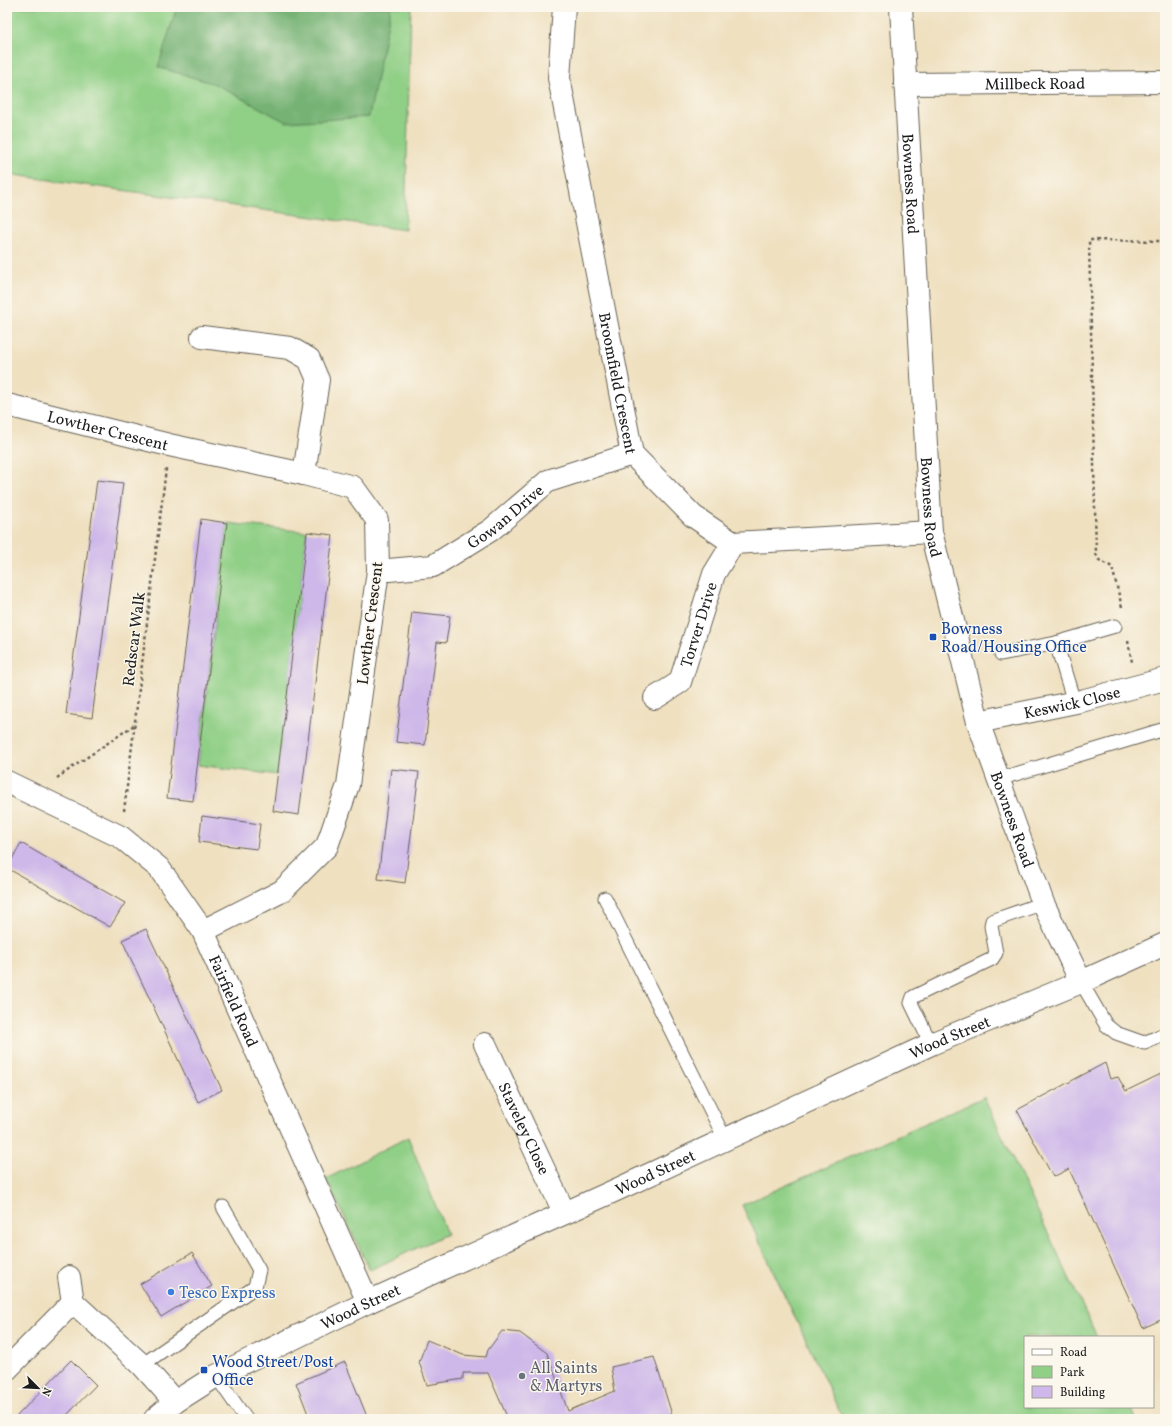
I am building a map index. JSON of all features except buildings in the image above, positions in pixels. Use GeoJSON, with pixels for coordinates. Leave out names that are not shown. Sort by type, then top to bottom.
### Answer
{"type":"FeatureCollection","features":[{"type":"Feature","properties":{"kind":"street","name":"Broomfield Crescent"},"geometry":{"type":"LineString","coordinates":[[564,7],[559,78],[632,454],[693,516],[733,543]]}},
{"type":"Feature","properties":{"kind":"street","name":"Bowness Road"},"geometry":{"type":"LineString","coordinates":[[901,7],[931,532],[978,722],[1043,903],[1081,982]]}},
{"type":"Feature","properties":{"kind":"street","name":"Millbeck Road"},"geometry":{"type":"LineString","coordinates":[[905,84],[1165,82]]}},
{"type":"Feature","properties":{"kind":"street"},"geometry":{"type":"LineString","coordinates":[[202,337],[290,348],[309,359],[318,380],[304,474]]}},
{"type":"Feature","properties":{"kind":"street","name":"Lowther Crescent"},"geometry":{"type":"LineString","coordinates":[[7,405],[169,445],[304,474],[353,487],[377,520],[378,571],[348,784],[327,846],[282,891],[203,931]]}},
{"type":"Feature","properties":{"kind":"street","name":"Gowan Drive"},"geometry":{"type":"LineString","coordinates":[[378,571],[433,566],[491,530],[548,481],[632,454]]}},
{"type":"Feature","properties":{"kind":"street"},"geometry":{"type":"LineString","coordinates":[[733,543],[931,532]]}},
{"type":"Feature","properties":{"kind":"street","name":"Torver Drive"},"geometry":{"type":"LineString","coordinates":[[655,698],[680,682],[714,574],[733,543]]}},
{"type":"Feature","properties":{"kind":"street","name":"Keswick Close"},"geometry":{"type":"LineString","coordinates":[[978,722],[1074,702],[1165,679]]}},
{"type":"Feature","properties":{"kind":"street","name":"Fairfield Road"},"geometry":{"type":"LineString","coordinates":[[7,782],[121,837],[159,868],[203,931],[368,1302]]}},
{"type":"Feature","properties":{"kind":"street","name":"Wood Street"},"geometry":{"type":"LineString","coordinates":[[155,1419],[175,1402],[216,1376],[368,1302],[931,1044],[1081,982],[1165,944]]}},
{"type":"Feature","properties":{"kind":"street","name":"Staveley Close"},"geometry":{"type":"LineString","coordinates":[[485,1044],[564,1212]]}},
{"type":"Feature","properties":{"kind":"street"},"geometry":{"type":"LineString","coordinates":[[69,1277],[73,1302],[142,1365],[175,1402]]}},
{"type":"Feature","properties":{"kind":"street"},"geometry":{"type":"LineString","coordinates":[[7,1369],[73,1302]]}},
{"type":"Feature","properties":{"kind":"lane"},"geometry":{"type":"LineString","coordinates":[[1001,654],[1056,643],[1115,626]]}},
{"type":"Feature","properties":{"kind":"lane"},"geometry":{"type":"LineString","coordinates":[[1056,643],[1074,702]]}},
{"type":"Feature","properties":{"kind":"lane"},"geometry":{"type":"LineString","coordinates":[[999,779],[1165,729]]}},
{"type":"Feature","properties":{"kind":"lane"},"geometry":{"type":"LineString","coordinates":[[605,898],[725,1139]]}},
{"type":"Feature","properties":{"kind":"lane"},"geometry":{"type":"LineString","coordinates":[[931,1044],[911,1003],[913,997],[992,960],[996,953],[991,926],[992,921],[1043,903]]}},
{"type":"Feature","properties":{"kind":"lane"},"geometry":{"type":"LineString","coordinates":[[1081,982],[1106,1025],[1116,1033],[1144,1043],[1165,1034]]}},
{"type":"Feature","properties":{"kind":"lane"},"geometry":{"type":"LineString","coordinates":[[142,1365],[255,1287],[259,1270],[223,1207]]}},
{"type":"Feature","properties":{"kind":"lane"},"geometry":{"type":"LineString","coordinates":[[216,1376],[246,1419]]}},
{"type":"Feature","properties":{"kind":"path"},"geometry":{"type":"LineString","coordinates":[[1122,608],[1112,567],[1099,560],[1096,554],[1089,240],[1165,242]]}},
{"type":"Feature","properties":{"kind":"path","name":"Redscar Walk"},"geometry":{"type":"LineString","coordinates":[[121,837],[169,445]]}},
{"type":"Feature","properties":{"kind":"path"},"geometry":{"type":"LineString","coordinates":[[1128,637],[1137,686]]}},
{"type":"Feature","properties":{"kind":"path"},"geometry":{"type":"LineString","coordinates":[[33,795],[134,725]]}},
{"type":"Feature","properties":{"kind":"green space"},"geometry":{"type":"Polygon","coordinates":[[[7,7],[411,7],[405,230],[7,174],[7,7]]]}},
{"type":"Feature","properties":{"kind":"green space"},"geometry":{"type":"Polygon","coordinates":[[[177,7],[391,7],[369,117],[286,122],[215,84],[158,67],[177,7]]]}},
{"type":"Feature","properties":{"kind":"green space"},"geometry":{"type":"Polygon","coordinates":[[[227,523],[307,532],[278,775],[198,765],[227,523]]]}},
{"type":"Feature","properties":{"kind":"green space"},"geometry":{"type":"Polygon","coordinates":[[[984,1097],[1097,1336],[1024,1336],[1024,1408],[1131,1408],[1136,1419],[843,1419],[742,1205],[984,1097]]]}},
{"type":"Feature","properties":{"kind":"green space"},"geometry":{"type":"Polygon","coordinates":[[[408,1137],[447,1234],[370,1270],[326,1179],[408,1137]]]}},
{"type":"Feature","properties":{"kind":"place","name":"Bowness Road/Housing Office"},"geometry":{"type":"Point","coordinates":[933,637]}},
{"type":"Feature","properties":{"kind":"place","name":"Tesco Express"},"geometry":{"type":"Point","coordinates":[171,1292]}},
{"type":"Feature","properties":{"kind":"place","name":"Wood Street/Post Office"},"geometry":{"type":"Point","coordinates":[204,1370]}},
{"type":"Feature","properties":{"kind":"place","name":"All Saints & Martyrs"},"geometry":{"type":"Point","coordinates":[522,1376]}}]}
